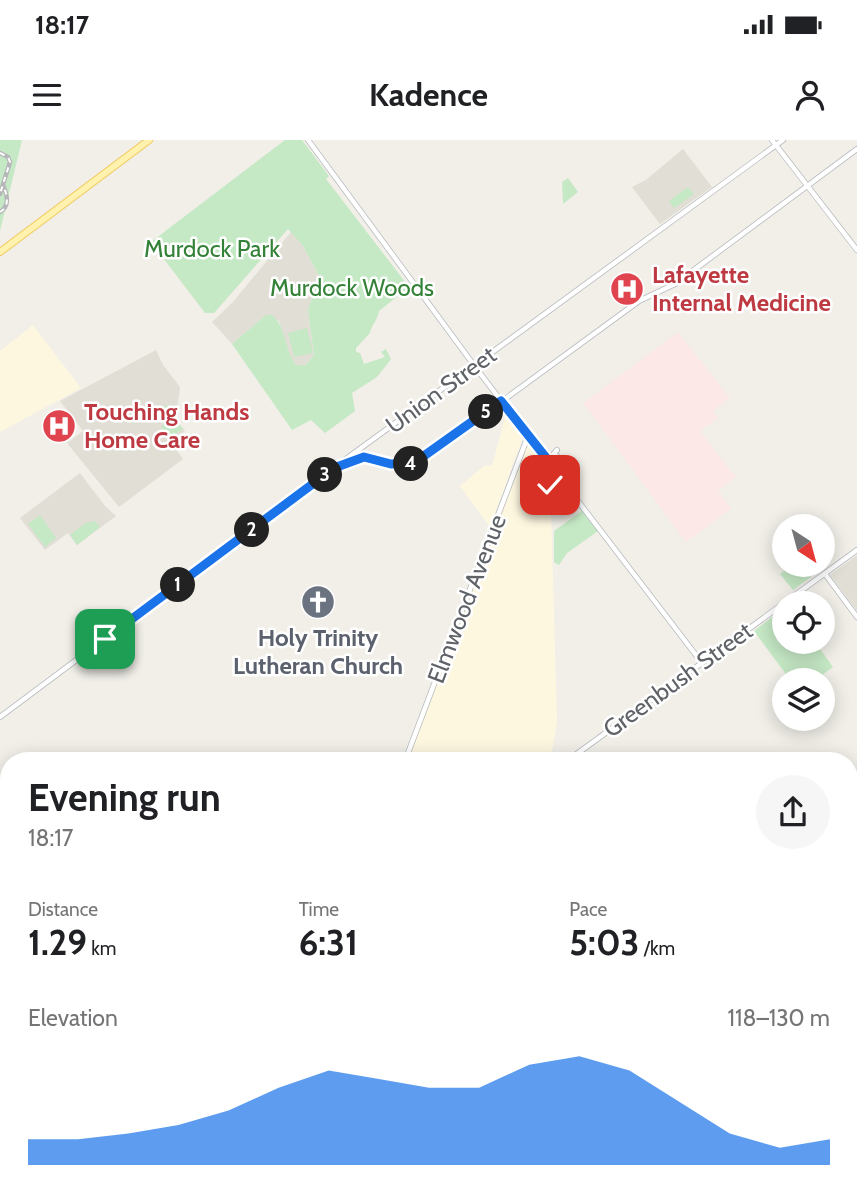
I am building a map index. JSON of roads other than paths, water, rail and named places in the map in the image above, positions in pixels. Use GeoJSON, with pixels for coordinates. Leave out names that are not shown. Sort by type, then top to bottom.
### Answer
{"type":"FeatureCollection","features":[{"type":"Feature","properties":{"kind":"main road"},"geometry":{"type":"LineString","coordinates":[[0,252],[149,140]]}},
{"type":"Feature","properties":{"kind":"main road"},"geometry":{"type":"LineString","coordinates":[[307,140],[501,401],[702,663]]}},
{"type":"Feature","properties":{"kind":"main road","name":"Union Street"},"geometry":{"type":"LineString","coordinates":[[0,716],[774,142],[783,140]]}},
{"type":"Feature","properties":{"kind":"main road"},"geometry":{"type":"LineString","coordinates":[[774,142],[857,250]]}},
{"type":"Feature","properties":{"kind":"main road"},"geometry":{"type":"LineString","coordinates":[[334,468],[364,457],[391,464],[414,463],[639,301],[675,284],[857,149]]}},
{"type":"Feature","properties":{"kind":"main road","name":"Elmwood Avenue"},"geometry":{"type":"LineString","coordinates":[[408,752],[528,436]]}},
{"type":"Feature","properties":{"kind":"main road"},"geometry":{"type":"LineString","coordinates":[[544,455],[552,456],[557,450]]}},
{"type":"Feature","properties":{"kind":"main road"},"geometry":{"type":"LineString","coordinates":[[557,456],[564,481]]}},
{"type":"Feature","properties":{"kind":"main road"},"geometry":{"type":"LineString","coordinates":[[550,485],[556,478],[564,481]]}},
{"type":"Feature","properties":{"kind":"main road","name":"Greenbush Street"},"geometry":{"type":"LineString","coordinates":[[835,566],[857,550]]}},
{"type":"Feature","properties":{"kind":"main road","name":"Greenbush Street"},"geometry":{"type":"LineString","coordinates":[[579,752],[818,578]]}},
{"type":"Feature","properties":{"kind":"main road"},"geometry":{"type":"LineString","coordinates":[[829,578],[857,617]]}},
{"type":"Feature","properties":{"kind":"railway"},"geometry":{"type":"LineString","coordinates":[[0,153],[8,157],[10,162],[0,194]]}},
{"type":"Feature","properties":{"kind":"railway"},"geometry":{"type":"LineString","coordinates":[[0,212],[6,204],[4,187]]}},
{"type":"Feature","properties":{"kind":"place","name":"Lafayette Internal Medicine"},"geometry":{"type":"Point","coordinates":[627,289]}},
{"type":"Feature","properties":{"kind":"place","name":"Touching Hands Home Care"},"geometry":{"type":"Point","coordinates":[59,426]}},
{"type":"Feature","properties":{"kind":"place","name":"Holy Trinity Lutheran Church"},"geometry":{"type":"Point","coordinates":[318,602]}},
{"type":"Feature","properties":{"kind":"park label","name":"Murdock Park"},"geometry":{"type":"Point","coordinates":[212,249]}},
{"type":"Feature","properties":{"kind":"park label","name":"Murdock Woods"},"geometry":{"type":"Point","coordinates":[352,288]}}]}
